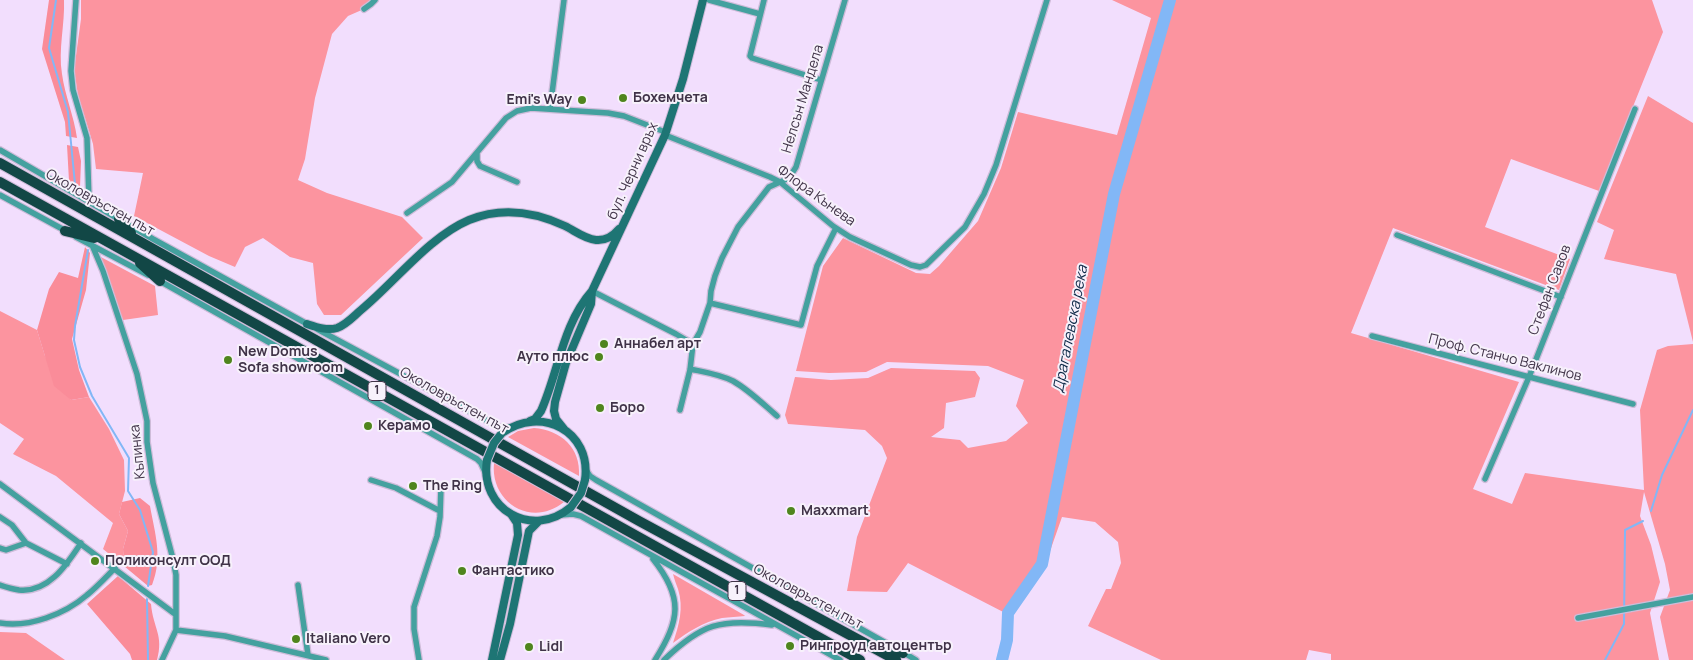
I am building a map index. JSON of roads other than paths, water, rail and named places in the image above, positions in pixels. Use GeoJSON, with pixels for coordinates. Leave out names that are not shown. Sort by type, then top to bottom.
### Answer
{"type":"FeatureCollection","features":[{"type":"Feature","properties":{"kind":"highway","name":"Околовръстен път"},"geometry":{"type":"LineString","coordinates":[[0,163],[631,516],[858,640],[900,656]]}},
{"type":"Feature","properties":{"kind":"highway","name":"Околовръстен път"},"geometry":{"type":"LineString","coordinates":[[0,182],[126,251],[843,656],[860,660]]}},
{"type":"Feature","properties":{"kind":"highway"},"geometry":{"type":"LineString","coordinates":[[119,219],[139,241]]}},
{"type":"Feature","properties":{"kind":"highway"},"geometry":{"type":"LineString","coordinates":[[65,231],[108,241]]}},
{"type":"Feature","properties":{"kind":"highway"},"geometry":{"type":"LineString","coordinates":[[126,251],[160,281]]}},
{"type":"Feature","properties":{"kind":"highway"},"geometry":{"type":"LineString","coordinates":[[216,283],[242,290]]}},
{"type":"Feature","properties":{"kind":"highway"},"geometry":{"type":"LineString","coordinates":[[843,656],[856,660]]}},
{"type":"Feature","properties":{"kind":"main road","name":"бул. Черни връх"},"geometry":{"type":"LineString","coordinates":[[530,421],[535,419],[541,411],[570,327],[584,301],[592,291],[665,134],[684,79],[703,0]]}},
{"type":"Feature","properties":{"kind":"main road"},"geometry":{"type":"LineString","coordinates":[[307,324],[326,329],[342,326],[372,301],[441,236],[458,225],[481,216],[505,212],[537,215],[557,222],[590,239],[599,241],[610,238],[624,224]]}},
{"type":"Feature","properties":{"kind":"main road","name":"бул. Черни връх"},"geometry":{"type":"LineString","coordinates":[[564,429],[556,419],[554,411],[555,402],[566,363],[591,304],[592,291]]}},
{"type":"Feature","properties":{"kind":"main road"},"geometry":{"type":"LineString","coordinates":[[530,421],[548,422],[564,429],[580,446],[586,470],[581,493],[571,507],[558,516],[539,521],[527,520],[511,514],[502,508],[494,498],[489,488],[486,474],[487,460],[494,444],[502,433],[511,427],[530,421]]}},
{"type":"Feature","properties":{"kind":"main road"},"geometry":{"type":"LineString","coordinates":[[492,660],[518,535],[517,523],[511,514]]}},
{"type":"Feature","properties":{"kind":"main road"},"geometry":{"type":"LineString","coordinates":[[500,660],[510,624],[529,531],[539,521]]}},
{"type":"Feature","properties":{"kind":"street"},"geometry":{"type":"LineString","coordinates":[[76,0],[71,71],[73,90],[87,138],[89,201]]}},
{"type":"Feature","properties":{"kind":"street"},"geometry":{"type":"LineString","coordinates":[[364,9],[375,0]]}},
{"type":"Feature","properties":{"kind":"street"},"geometry":{"type":"LineString","coordinates":[[550,109],[564,0]]}},
{"type":"Feature","properties":{"kind":"street"},"geometry":{"type":"LineString","coordinates":[[709,0],[760,14]]}},
{"type":"Feature","properties":{"kind":"street"},"geometry":{"type":"LineString","coordinates":[[764,0],[750,56],[821,80]]}},
{"type":"Feature","properties":{"kind":"street","name":"Нелсън Мандела"},"geometry":{"type":"LineString","coordinates":[[680,410],[690,369],[693,344],[699,335],[710,303],[716,276],[731,240],[769,187],[789,178],[796,167],[845,0]]}},
{"type":"Feature","properties":{"kind":"street","name":"Флора Кънева"},"geometry":{"type":"LineString","coordinates":[[407,213],[452,182],[511,114],[531,108],[616,114],[634,119],[780,182],[836,228],[850,237],[911,265],[920,267],[929,264],[965,227],[984,194],[996,165],[1047,0]]}},
{"type":"Feature","properties":{"kind":"street","name":"Стефан Савов"},"geometry":{"type":"LineString","coordinates":[[1485,480],[1530,377],[1634,109]]}},
{"type":"Feature","properties":{"kind":"street","name":"Околовръстен път"},"geometry":{"type":"LineString","coordinates":[[0,150],[242,290],[497,426],[511,427]]}},
{"type":"Feature","properties":{"kind":"street"},"geometry":{"type":"LineString","coordinates":[[477,153],[477,161],[480,166],[517,182]]}},
{"type":"Feature","properties":{"kind":"street"},"geometry":{"type":"LineString","coordinates":[[0,195],[160,281],[477,459],[486,474]]}},
{"type":"Feature","properties":{"kind":"street"},"geometry":{"type":"LineString","coordinates":[[710,303],[801,325],[817,266],[836,228]]}},
{"type":"Feature","properties":{"kind":"street"},"geometry":{"type":"LineString","coordinates":[[1397,235],[1561,297]]}},
{"type":"Feature","properties":{"kind":"street","name":"Къпинка"},"geometry":{"type":"LineString","coordinates":[[92,245],[130,349],[137,374],[147,421],[150,463],[175,567],[176,630],[162,660]]}},
{"type":"Feature","properties":{"kind":"street"},"geometry":{"type":"LineString","coordinates":[[592,291],[693,344]]}},
{"type":"Feature","properties":{"kind":"street","name":"Проф. Станчо Ваклинов"},"geometry":{"type":"LineString","coordinates":[[1372,336],[1633,404]]}},
{"type":"Feature","properties":{"kind":"street"},"geometry":{"type":"LineString","coordinates":[[690,369],[719,375],[732,381],[750,393],[777,416]]}},
{"type":"Feature","properties":{"kind":"street","name":"Околовръстен път"},"geometry":{"type":"LineString","coordinates":[[586,470],[596,480],[900,656],[916,660]]}},
{"type":"Feature","properties":{"kind":"street"},"geometry":{"type":"LineString","coordinates":[[371,480],[396,488],[440,511]]}},
{"type":"Feature","properties":{"kind":"street"},"geometry":{"type":"LineString","coordinates":[[0,484],[175,614]]}},
{"type":"Feature","properties":{"kind":"street"},"geometry":{"type":"LineString","coordinates":[[419,660],[414,629],[414,607],[437,536],[441,487]]}},
{"type":"Feature","properties":{"kind":"street","name":"Околовръстен път"},"geometry":{"type":"LineString","coordinates":[[558,516],[578,515],[776,626],[843,656]]}},
{"type":"Feature","properties":{"kind":"street"},"geometry":{"type":"LineString","coordinates":[[0,517],[12,525],[26,543],[67,564]]}},
{"type":"Feature","properties":{"kind":"street"},"geometry":{"type":"LineString","coordinates":[[0,548],[6,550],[26,543]]}},
{"type":"Feature","properties":{"kind":"street"},"geometry":{"type":"LineString","coordinates":[[0,585],[20,590],[42,586],[59,574],[81,543]]}},
{"type":"Feature","properties":{"kind":"street"},"geometry":{"type":"LineString","coordinates":[[650,555],[667,577],[671,586],[675,610],[670,633],[655,660]]}},
{"type":"Feature","properties":{"kind":"street"},"geometry":{"type":"LineString","coordinates":[[0,623],[24,624],[66,609],[87,595],[114,568]]}},
{"type":"Feature","properties":{"kind":"street"},"geometry":{"type":"LineString","coordinates":[[298,585],[308,655]]}},
{"type":"Feature","properties":{"kind":"street"},"geometry":{"type":"LineString","coordinates":[[1578,618],[1693,597]]}},
{"type":"Feature","properties":{"kind":"street"},"geometry":{"type":"LineString","coordinates":[[664,660],[688,638],[713,626],[738,622],[776,626]]}},
{"type":"Feature","properties":{"kind":"street"},"geometry":{"type":"LineString","coordinates":[[176,630],[225,636],[326,660]]}},
{"type":"Feature","properties":{"kind":"waterway"},"geometry":{"type":"LineString","coordinates":[[56,0],[49,48],[68,112],[75,184]]}},
{"type":"Feature","properties":{"kind":"waterway","name":"Драгалевска река"},"geometry":{"type":"LineString","coordinates":[[1002,660],[1007,640],[1008,613],[1042,564],[1114,194],[1170,0]]}},
{"type":"Feature","properties":{"kind":"waterway"},"geometry":{"type":"LineString","coordinates":[[88,250],[74,340],[80,367],[92,396],[129,458],[128,491],[140,510],[153,552],[148,586]]}},
{"type":"Feature","properties":{"kind":"waterway"},"geometry":{"type":"LineString","coordinates":[[1651,511],[1662,475],[1693,410]]}},
{"type":"Feature","properties":{"kind":"waterway"},"geometry":{"type":"LineString","coordinates":[[1605,660],[1624,624],[1625,530],[1643,521]]}},
{"type":"Feature","properties":{"kind":"waterway"},"geometry":{"type":"LineString","coordinates":[[147,599],[148,660]]}},
{"type":"Feature","properties":{"kind":"place","name":"Бохемчета"},"geometry":{"type":"Point","coordinates":[623,98]}},
{"type":"Feature","properties":{"kind":"place","name":"Emi's Way"},"geometry":{"type":"Point","coordinates":[582,100]}},
{"type":"Feature","properties":{"kind":"place","name":"Аннабел арт"},"geometry":{"type":"Point","coordinates":[604,344]}},
{"type":"Feature","properties":{"kind":"place","name":"Ауто плюс"},"geometry":{"type":"Point","coordinates":[599,357]}},
{"type":"Feature","properties":{"kind":"place","name":"New Domus Sofa showroom"},"geometry":{"type":"Point","coordinates":[228,360]}},
{"type":"Feature","properties":{"kind":"place","name":"Боро"},"geometry":{"type":"Point","coordinates":[600,408]}},
{"type":"Feature","properties":{"kind":"place","name":"Керамо"},"geometry":{"type":"Point","coordinates":[368,426]}},
{"type":"Feature","properties":{"kind":"place","name":"The Ring"},"geometry":{"type":"Point","coordinates":[413,486]}},
{"type":"Feature","properties":{"kind":"place","name":"Maxxmart"},"geometry":{"type":"Point","coordinates":[791,511]}},
{"type":"Feature","properties":{"kind":"place","name":"Поликонсулт ООД"},"geometry":{"type":"Point","coordinates":[95,561]}},
{"type":"Feature","properties":{"kind":"place","name":"Фантастико"},"geometry":{"type":"Point","coordinates":[462,571]}},
{"type":"Feature","properties":{"kind":"place","name":"Italiano Vero"},"geometry":{"type":"Point","coordinates":[296,639]}},
{"type":"Feature","properties":{"kind":"place","name":"Рингроуд автоцентър"},"geometry":{"type":"Point","coordinates":[790,646]}},
{"type":"Feature","properties":{"kind":"place","name":"Lidl"},"geometry":{"type":"Point","coordinates":[529,647]}}]}
